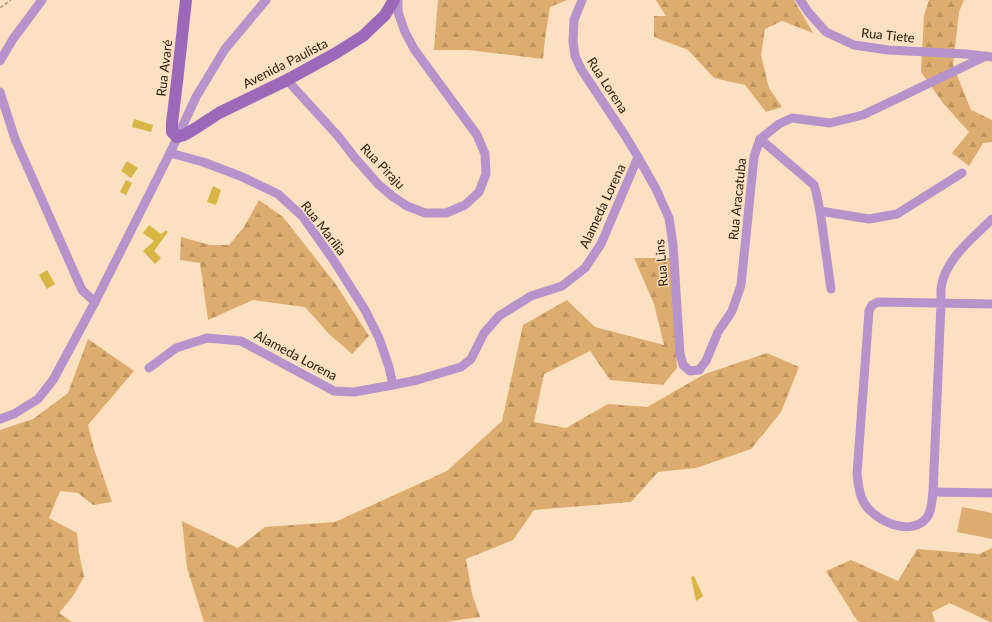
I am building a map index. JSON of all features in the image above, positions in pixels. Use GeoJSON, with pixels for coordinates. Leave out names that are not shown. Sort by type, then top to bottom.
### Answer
{"type":"FeatureCollection","features":[{"type":"Feature","properties":{"kind":"street"},"geometry":{"type":"LineString","coordinates":[[0,61],[13,39],[42,0]]}},
{"type":"Feature","properties":{"kind":"street","name":"Rua Avaré"},"geometry":{"type":"LineString","coordinates":[[177,137],[172,132],[172,123],[186,0]]}},
{"type":"Feature","properties":{"kind":"street"},"geometry":{"type":"LineString","coordinates":[[0,419],[14,414],[38,399],[53,380],[95,302],[170,153],[196,97],[225,49],[266,0]]}},
{"type":"Feature","properties":{"kind":"street","name":"Avenida Paulista"},"geometry":{"type":"LineString","coordinates":[[177,137],[184,135],[219,113],[287,80],[336,53],[363,36],[385,15],[396,0]]}},
{"type":"Feature","properties":{"kind":"street","name":"Rua Piraju"},"geometry":{"type":"LineString","coordinates":[[287,80],[338,136],[364,169],[392,196],[407,206],[425,213],[446,213],[465,205],[478,192],[486,174],[485,154],[477,135],[414,49],[405,32],[398,12],[396,0]]}},
{"type":"Feature","properties":{"kind":"street","name":"Rua Lorena"},"geometry":{"type":"LineString","coordinates":[[582,0],[574,20],[573,42],[575,56],[581,69],[626,137],[638,158]]}},
{"type":"Feature","properties":{"kind":"street","name":"Rua Tiete"},"geometry":{"type":"LineString","coordinates":[[800,0],[809,13],[826,32],[854,45],[888,50],[966,54],[989,57]]}},
{"type":"Feature","properties":{"kind":"street"},"geometry":{"type":"LineString","coordinates":[[831,289],[820,211],[814,185],[760,138],[779,124],[792,118],[830,123],[863,115],[989,57]]}},
{"type":"Feature","properties":{"kind":"street"},"geometry":{"type":"LineString","coordinates":[[0,92],[15,139],[82,290],[95,302]]}},
{"type":"Feature","properties":{"kind":"street","name":"Rua Aracatuba"},"geometry":{"type":"LineString","coordinates":[[690,371],[699,370],[706,361],[718,332],[732,311],[741,285],[754,157],[760,138]]}},
{"type":"Feature","properties":{"kind":"street","name":"Rua Marília"},"geometry":{"type":"LineString","coordinates":[[170,153],[203,162],[240,176],[278,194],[303,217],[334,260],[364,310],[379,338],[389,367],[393,385]]}},
{"type":"Feature","properties":{"kind":"street","name":"Rua Lins"},"geometry":{"type":"LineString","coordinates":[[638,158],[656,189],[669,218],[673,244],[680,354],[684,365],[690,371]]}},
{"type":"Feature","properties":{"kind":"street","name":"Alameda Lorena"},"geometry":{"type":"LineString","coordinates":[[149,368],[176,348],[207,338],[241,341],[334,391],[354,392],[393,385],[417,380],[461,366],[471,359],[484,333],[499,316],[531,296],[562,286],[585,268],[601,244],[638,158]]}},
{"type":"Feature","properties":{"kind":"street"},"geometry":{"type":"LineString","coordinates":[[820,211],[869,219],[897,214],[962,173]]}},
{"type":"Feature","properties":{"kind":"street"},"geometry":{"type":"LineString","coordinates":[[992,219],[952,260],[945,274],[941,288],[941,304],[932,492],[930,511],[927,517],[920,523],[910,526],[896,526],[883,521],[872,513],[863,501],[857,474],[869,310],[872,305],[878,302],[941,304],[992,304]]}},
{"type":"Feature","properties":{"kind":"street"},"geometry":{"type":"LineString","coordinates":[[932,492],[992,493]]}},
{"type":"Feature","properties":{"kind":"path"},"geometry":{"type":"LineString","coordinates":[[0,8],[11,0]]}},
{"type":"Feature","properties":{"kind":"green space"},"geometry":{"type":"Polygon","coordinates":[[[438,0],[567,0],[550,7],[543,59],[468,50],[434,50],[438,0]]]}},
{"type":"Feature","properties":{"kind":"green space"},"geometry":{"type":"Polygon","coordinates":[[[656,0],[794,0],[813,33],[782,21],[765,29],[761,55],[769,88],[782,107],[766,112],[745,85],[714,78],[688,50],[654,37],[654,16],[666,16],[656,0]]]}},
{"type":"Feature","properties":{"kind":"green space"},"geometry":{"type":"Polygon","coordinates":[[[929,0],[964,0],[959,12],[953,65],[971,110],[992,120],[992,142],[983,143],[969,166],[952,153],[969,132],[943,103],[921,72],[924,15],[929,0]]]}},
{"type":"Feature","properties":{"kind":"green space"},"geometry":{"type":"Polygon","coordinates":[[[259,200],[283,217],[335,283],[369,336],[352,354],[330,335],[305,307],[253,300],[208,320],[200,263],[180,260],[181,237],[210,245],[229,245],[244,227],[259,200]]]}},
{"type":"Feature","properties":{"kind":"green space"},"geometry":{"type":"Polygon","coordinates":[[[634,258],[670,258],[677,368],[663,385],[610,380],[590,351],[544,374],[534,422],[566,428],[608,404],[647,407],[705,374],[767,353],[799,367],[781,412],[751,449],[696,468],[658,472],[631,502],[534,510],[513,540],[466,559],[472,594],[480,617],[445,622],[204,622],[187,568],[182,521],[238,548],[265,527],[335,522],[447,471],[502,421],[523,325],[567,300],[595,327],[664,345],[654,304],[634,258]]]}},
{"type":"Feature","properties":{"kind":"green space"},"geometry":{"type":"Polygon","coordinates":[[[88,339],[134,371],[88,425],[94,449],[112,502],[93,505],[78,493],[60,491],[49,518],[77,533],[84,577],[73,596],[59,613],[72,622],[0,622],[0,430],[33,419],[68,393],[88,339]]]}},
{"type":"Feature","properties":{"kind":"green space"},"geometry":{"type":"Polygon","coordinates":[[[962,507],[992,513],[992,539],[957,532],[962,507]]]}},
{"type":"Feature","properties":{"kind":"green space"},"geometry":{"type":"Polygon","coordinates":[[[992,548],[992,622],[950,603],[932,612],[935,622],[858,622],[826,571],[851,560],[898,581],[917,549],[979,554],[992,548]]]}},
{"type":"Feature","properties":{"kind":"building"},"geometry":{"type":"Polygon","coordinates":[[[134,119],[153,125],[151,132],[132,127],[134,119]]]}},
{"type":"Feature","properties":{"kind":"building"},"geometry":{"type":"Polygon","coordinates":[[[127,161],[138,168],[131,178],[121,171],[127,161]]]}},
{"type":"Feature","properties":{"kind":"building"},"geometry":{"type":"Polygon","coordinates":[[[126,180],[132,183],[126,195],[120,192],[126,180]]]}},
{"type":"Feature","properties":{"kind":"building"},"geometry":{"type":"Polygon","coordinates":[[[213,186],[221,190],[216,205],[207,202],[213,186]]]}},
{"type":"Feature","properties":{"kind":"building"},"geometry":{"type":"Polygon","coordinates":[[[149,225],[161,234],[166,230],[168,232],[154,251],[161,258],[155,264],[143,251],[154,241],[143,233],[149,225]]]}},
{"type":"Feature","properties":{"kind":"building"},"geometry":{"type":"Polygon","coordinates":[[[47,270],[55,284],[47,289],[39,275],[47,270]]]}},
{"type":"Feature","properties":{"kind":"building"},"geometry":{"type":"Polygon","coordinates":[[[694,576],[703,596],[696,601],[691,577],[694,576]]]}}]}
